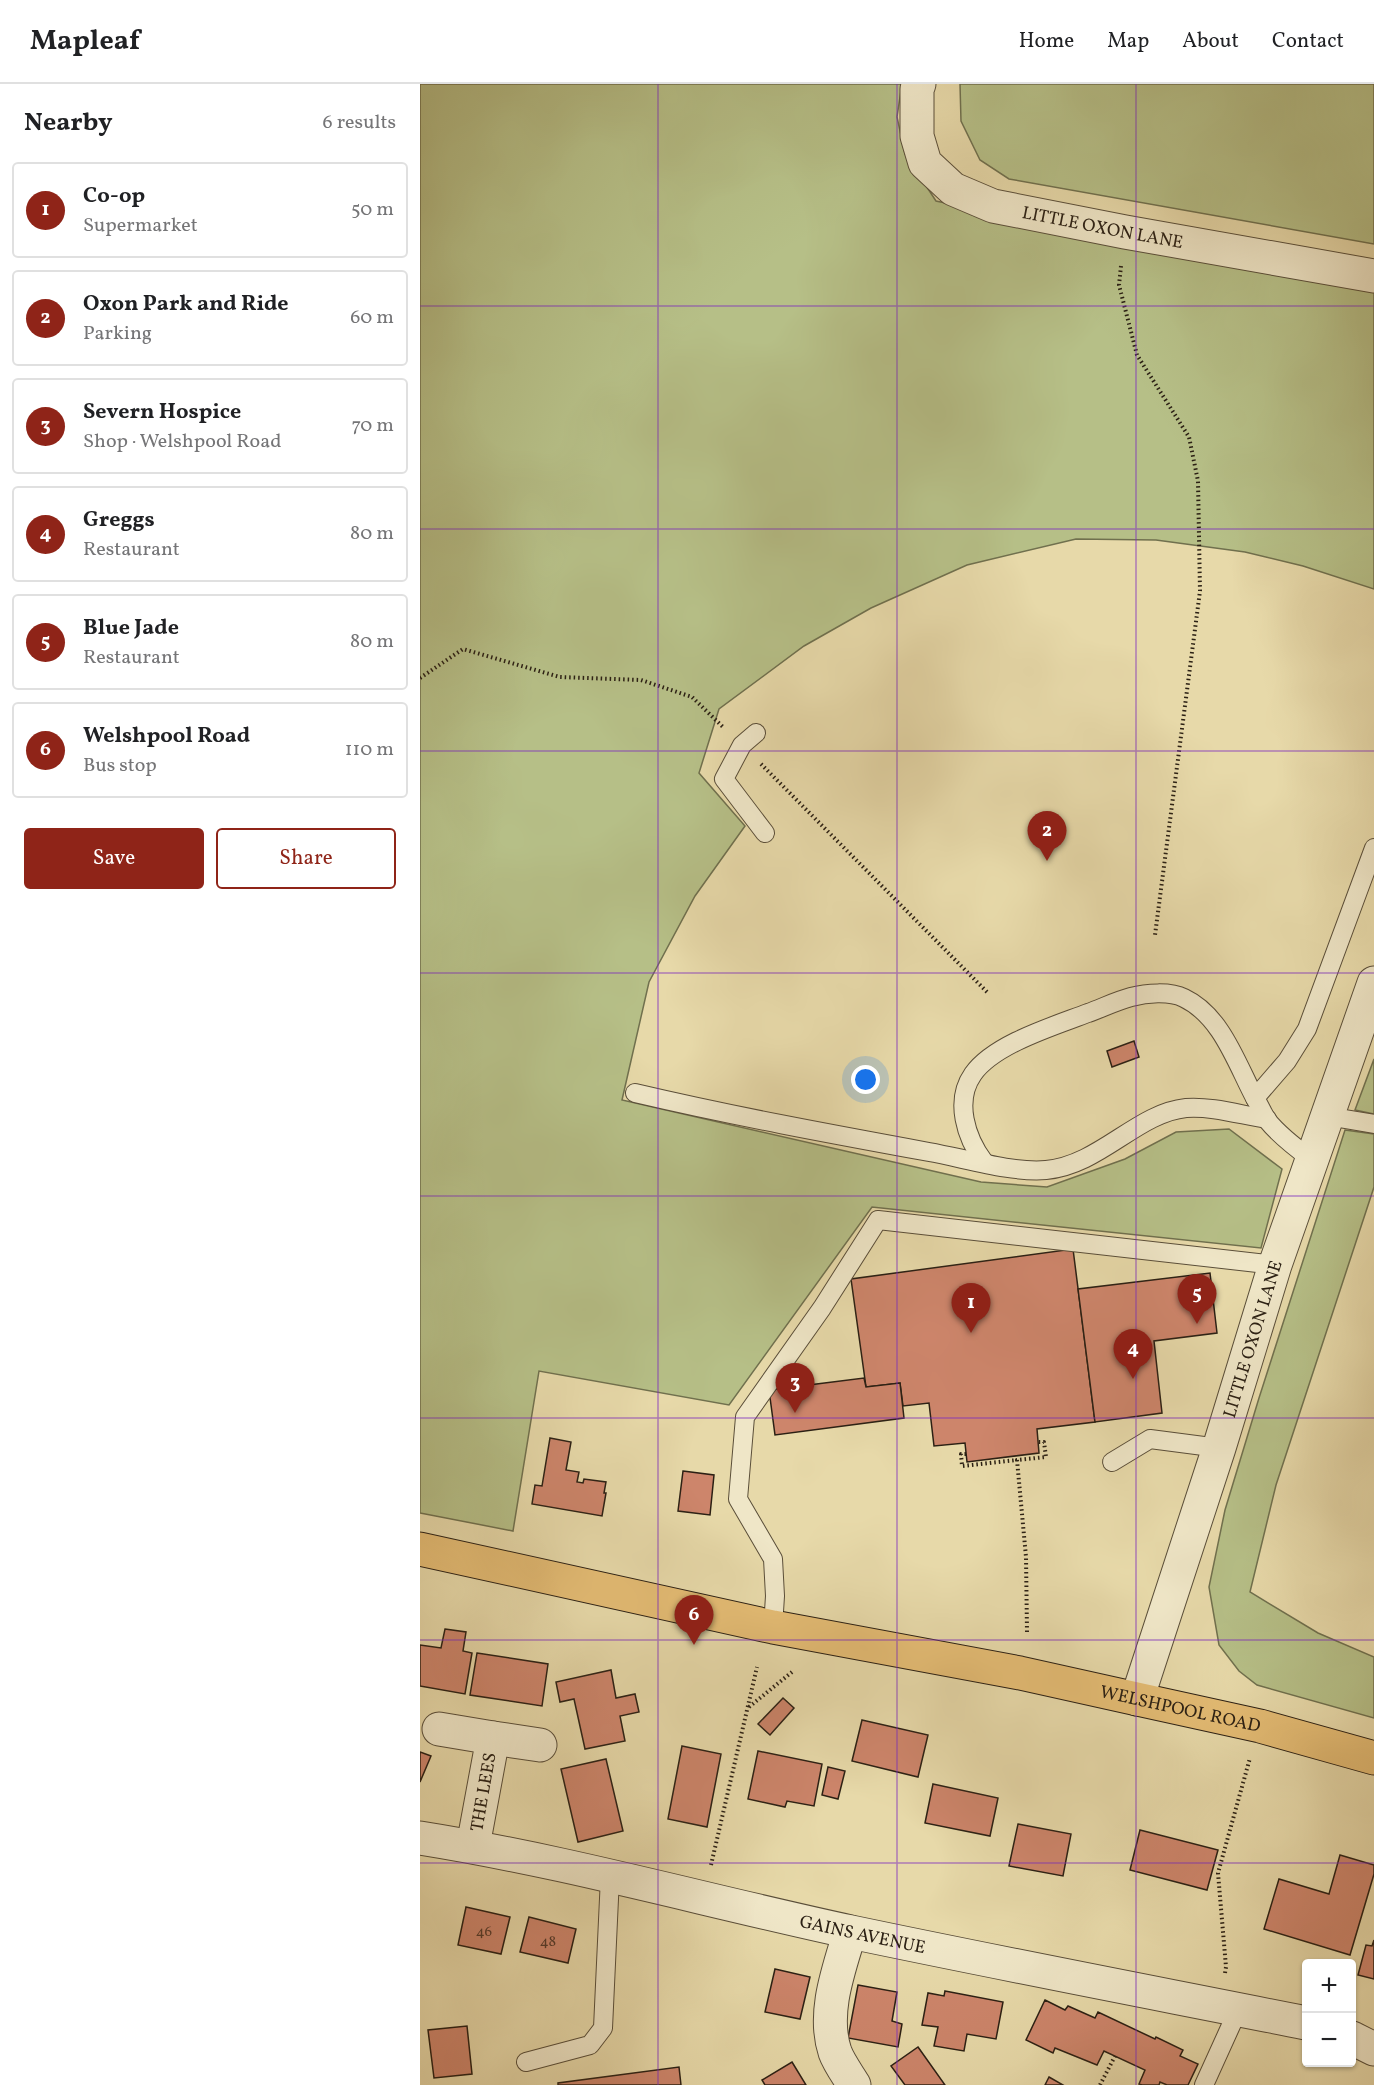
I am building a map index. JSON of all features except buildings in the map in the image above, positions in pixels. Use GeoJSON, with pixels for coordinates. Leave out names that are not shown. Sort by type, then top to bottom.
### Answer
{"type":"FeatureCollection","features":[{"type":"Feature","properties":{"kind":"main road","name":"WELSHPOOL ROAD"},"geometry":{"type":"LineString","coordinates":[[420,1549],[773,1627],[1020,1673],[1260,1726],[1374,1758]]}},
{"type":"Feature","properties":{"kind":"street","name":"LITTLE OXON LANE"},"geometry":{"type":"LineString","coordinates":[[919,84],[917,89],[917,136],[925,163],[953,189],[993,206],[1374,276]]}},
{"type":"Feature","properties":{"kind":"street","name":"LITTLE OXON LANE"},"geometry":{"type":"LineString","coordinates":[[1137,1699],[1219,1448],[1275,1265],[1374,983]]}},
{"type":"Feature","properties":{"kind":"street","name":"THE LEES"},"geometry":{"type":"LineString","coordinates":[[439,1729],[540,1745]]}},
{"type":"Feature","properties":{"kind":"street","name":"THE LEES"},"geometry":{"type":"LineString","coordinates":[[473,1846],[493,1738]]}},
{"type":"Feature","properties":{"kind":"street","name":"GAINS AVENUE"},"geometry":{"type":"LineString","coordinates":[[420,1838],[473,1846],[850,1932],[1302,2022]]}},
{"type":"Feature","properties":{"kind":"street"},"geometry":{"type":"LineString","coordinates":[[850,1932],[832,1999],[830,2028],[835,2053],[854,2085]]}},
{"type":"Feature","properties":{"kind":"street"},"geometry":{"type":"LineString","coordinates":[[1356,2040],[1374,2049]]}},
{"type":"Feature","properties":{"kind":"lane"},"geometry":{"type":"LineString","coordinates":[[749,739],[724,779],[765,833]]}},
{"type":"Feature","properties":{"kind":"lane"},"geometry":{"type":"LineString","coordinates":[[1255,1098],[1287,1061],[1307,1029],[1374,848]]}},
{"type":"Feature","properties":{"kind":"lane"},"geometry":{"type":"LineString","coordinates":[[984,1162],[972,1147],[963,1101],[972,1075],[987,1059],[1040,1030],[1131,997],[1159,994],[1183,997],[1205,1011],[1220,1031],[1267,1119],[1311,1159]]}},
{"type":"Feature","properties":{"kind":"lane"},"geometry":{"type":"LineString","coordinates":[[635,1093],[726,1114],[1018,1168],[1046,1170],[1074,1163],[1101,1151],[1156,1117],[1186,1108],[1267,1119]]}},
{"type":"Feature","properties":{"kind":"lane"},"geometry":{"type":"LineString","coordinates":[[1326,1116],[1374,1124]]}},
{"type":"Feature","properties":{"kind":"lane"},"geometry":{"type":"LineString","coordinates":[[773,1627],[775,1596],[773,1559],[738,1499],[745,1417],[822,1308],[878,1220],[1275,1265]]}},
{"type":"Feature","properties":{"kind":"lane"},"geometry":{"type":"LineString","coordinates":[[1112,1462],[1150,1439],[1219,1448]]}},
{"type":"Feature","properties":{"kind":"lane"},"geometry":{"type":"LineString","coordinates":[[526,2062],[590,2045],[603,2028],[610,1877]]}},
{"type":"Feature","properties":{"kind":"lane"},"geometry":{"type":"LineString","coordinates":[[1204,2085],[1228,2008]]}},
{"type":"Feature","properties":{"kind":"path"},"geometry":{"type":"LineString","coordinates":[[1125,232],[1119,285],[1137,355],[1189,437],[1198,481],[1200,591],[1155,935]]}},
{"type":"Feature","properties":{"kind":"path"},"geometry":{"type":"LineString","coordinates":[[420,678],[463,650],[560,677],[641,680],[692,697],[749,739],[988,993]]}},
{"type":"Feature","properties":{"kind":"path"},"geometry":{"type":"LineString","coordinates":[[966,1454],[961,1454],[962,1466],[1046,1456],[1044,1442],[1038,1442]]}},
{"type":"Feature","properties":{"kind":"path"},"geometry":{"type":"LineString","coordinates":[[1017,1460],[1026,1565],[1027,1632]]}},
{"type":"Feature","properties":{"kind":"path"},"geometry":{"type":"LineString","coordinates":[[704,1897],[757,1667]]}},
{"type":"Feature","properties":{"kind":"path"},"geometry":{"type":"LineString","coordinates":[[748,1707],[792,1672]]}},
{"type":"Feature","properties":{"kind":"path"},"geometry":{"type":"LineString","coordinates":[[1228,2008],[1218,1873],[1252,1751]]}},
{"type":"Feature","properties":{"kind":"path"},"geometry":{"type":"LineString","coordinates":[[1100,2085],[1115,2056]]}},
{"type":"Feature","properties":{"kind":"green space"},"geometry":{"type":"Polygon","coordinates":[[[420,84],[902,84],[897,117],[905,154],[936,201],[1096,234],[1374,286],[1374,589],[1303,566],[1245,552],[1156,540],[1076,539],[967,565],[871,608],[804,646],[719,709],[699,773],[745,826],[695,896],[649,982],[622,1100],[981,1182],[1047,1187],[1125,1159],[1176,1132],[1229,1129],[1282,1169],[1261,1248],[872,1207],[729,1405],[539,1371],[513,1531],[420,1513],[420,84]]]}},
{"type":"Feature","properties":{"kind":"green space"},"geometry":{"type":"Polygon","coordinates":[[[960,84],[1374,84],[1374,244],[1009,179],[980,160],[961,121],[960,84]]]}},
{"type":"Feature","properties":{"kind":"green space"},"geometry":{"type":"Polygon","coordinates":[[[1374,1059],[1374,1114],[1355,1110],[1374,1059]]]}},
{"type":"Feature","properties":{"kind":"green space"},"geometry":{"type":"Polygon","coordinates":[[[1345,1130],[1374,1134],[1374,1187],[1276,1485],[1250,1592],[1318,1633],[1374,1657],[1374,1718],[1257,1685],[1239,1671],[1219,1645],[1209,1587],[1225,1510],[1345,1130]]]}},
{"type":"Feature","properties":{"kind":"place","name":"Oxon Park and Ride"},"geometry":{"type":"Point","coordinates":[1047,861]}},
{"type":"Feature","properties":{"kind":"place","name":"Blue Jade"},"geometry":{"type":"Point","coordinates":[1197,1324]}},
{"type":"Feature","properties":{"kind":"place","name":"Co-op"},"geometry":{"type":"Point","coordinates":[971,1333]}},
{"type":"Feature","properties":{"kind":"place","name":"Greggs"},"geometry":{"type":"Point","coordinates":[1133,1379]}},
{"type":"Feature","properties":{"kind":"place","name":"Severn Hospice"},"geometry":{"type":"Point","coordinates":[795,1413]}},
{"type":"Feature","properties":{"kind":"place","name":"Welshpool Road"},"geometry":{"type":"Point","coordinates":[694,1645]}}]}
